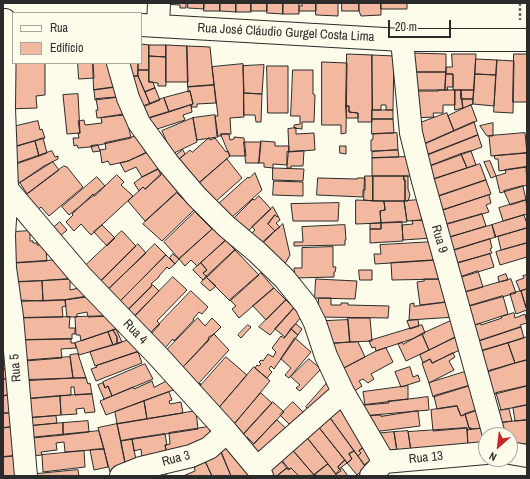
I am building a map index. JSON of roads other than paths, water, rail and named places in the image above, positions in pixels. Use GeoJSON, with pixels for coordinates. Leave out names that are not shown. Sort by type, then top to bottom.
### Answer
{"type":"FeatureCollection","features":[{"type":"Feature","properties":{"kind":"street"},"geometry":{"type":"LineString","coordinates":[[149,25],[159,3]]}},
{"type":"Feature","properties":{"kind":"street","name":"Rua 5"},"geometry":{"type":"LineString","coordinates":[[7,20],[4,108],[7,189],[4,235],[5,268],[12,317],[26,476]]}},
{"type":"Feature","properties":{"kind":"street","name":"Rua José Cláudio Gurgel Costa Lima"},"geometry":{"type":"LineString","coordinates":[[149,25],[402,40],[527,40]]}},
{"type":"Feature","properties":{"kind":"street","name":"Rua 9"},"geometry":{"type":"LineString","coordinates":[[402,40],[411,133],[425,189],[492,427]]}},
{"type":"Feature","properties":{"kind":"street"},"geometry":{"type":"LineString","coordinates":[[118,64],[128,98],[139,123],[168,163],[196,196],[226,226],[263,257],[284,278],[306,305],[315,323],[326,356],[378,469]]}},
{"type":"Feature","properties":{"kind":"street","name":"Rua 4"},"geometry":{"type":"LineString","coordinates":[[7,189],[81,276],[227,432],[260,472]]}},
{"type":"Feature","properties":{"kind":"street"},"geometry":{"type":"LineString","coordinates":[[260,472],[343,392]]}},
{"type":"Feature","properties":{"kind":"street","name":"Rua 3"},"geometry":{"type":"LineString","coordinates":[[121,476],[141,468],[173,468],[191,456],[209,448],[227,432]]}},
{"type":"Feature","properties":{"kind":"street","name":"Rua 13"},"geometry":{"type":"LineString","coordinates":[[378,469],[478,454]]}}]}
